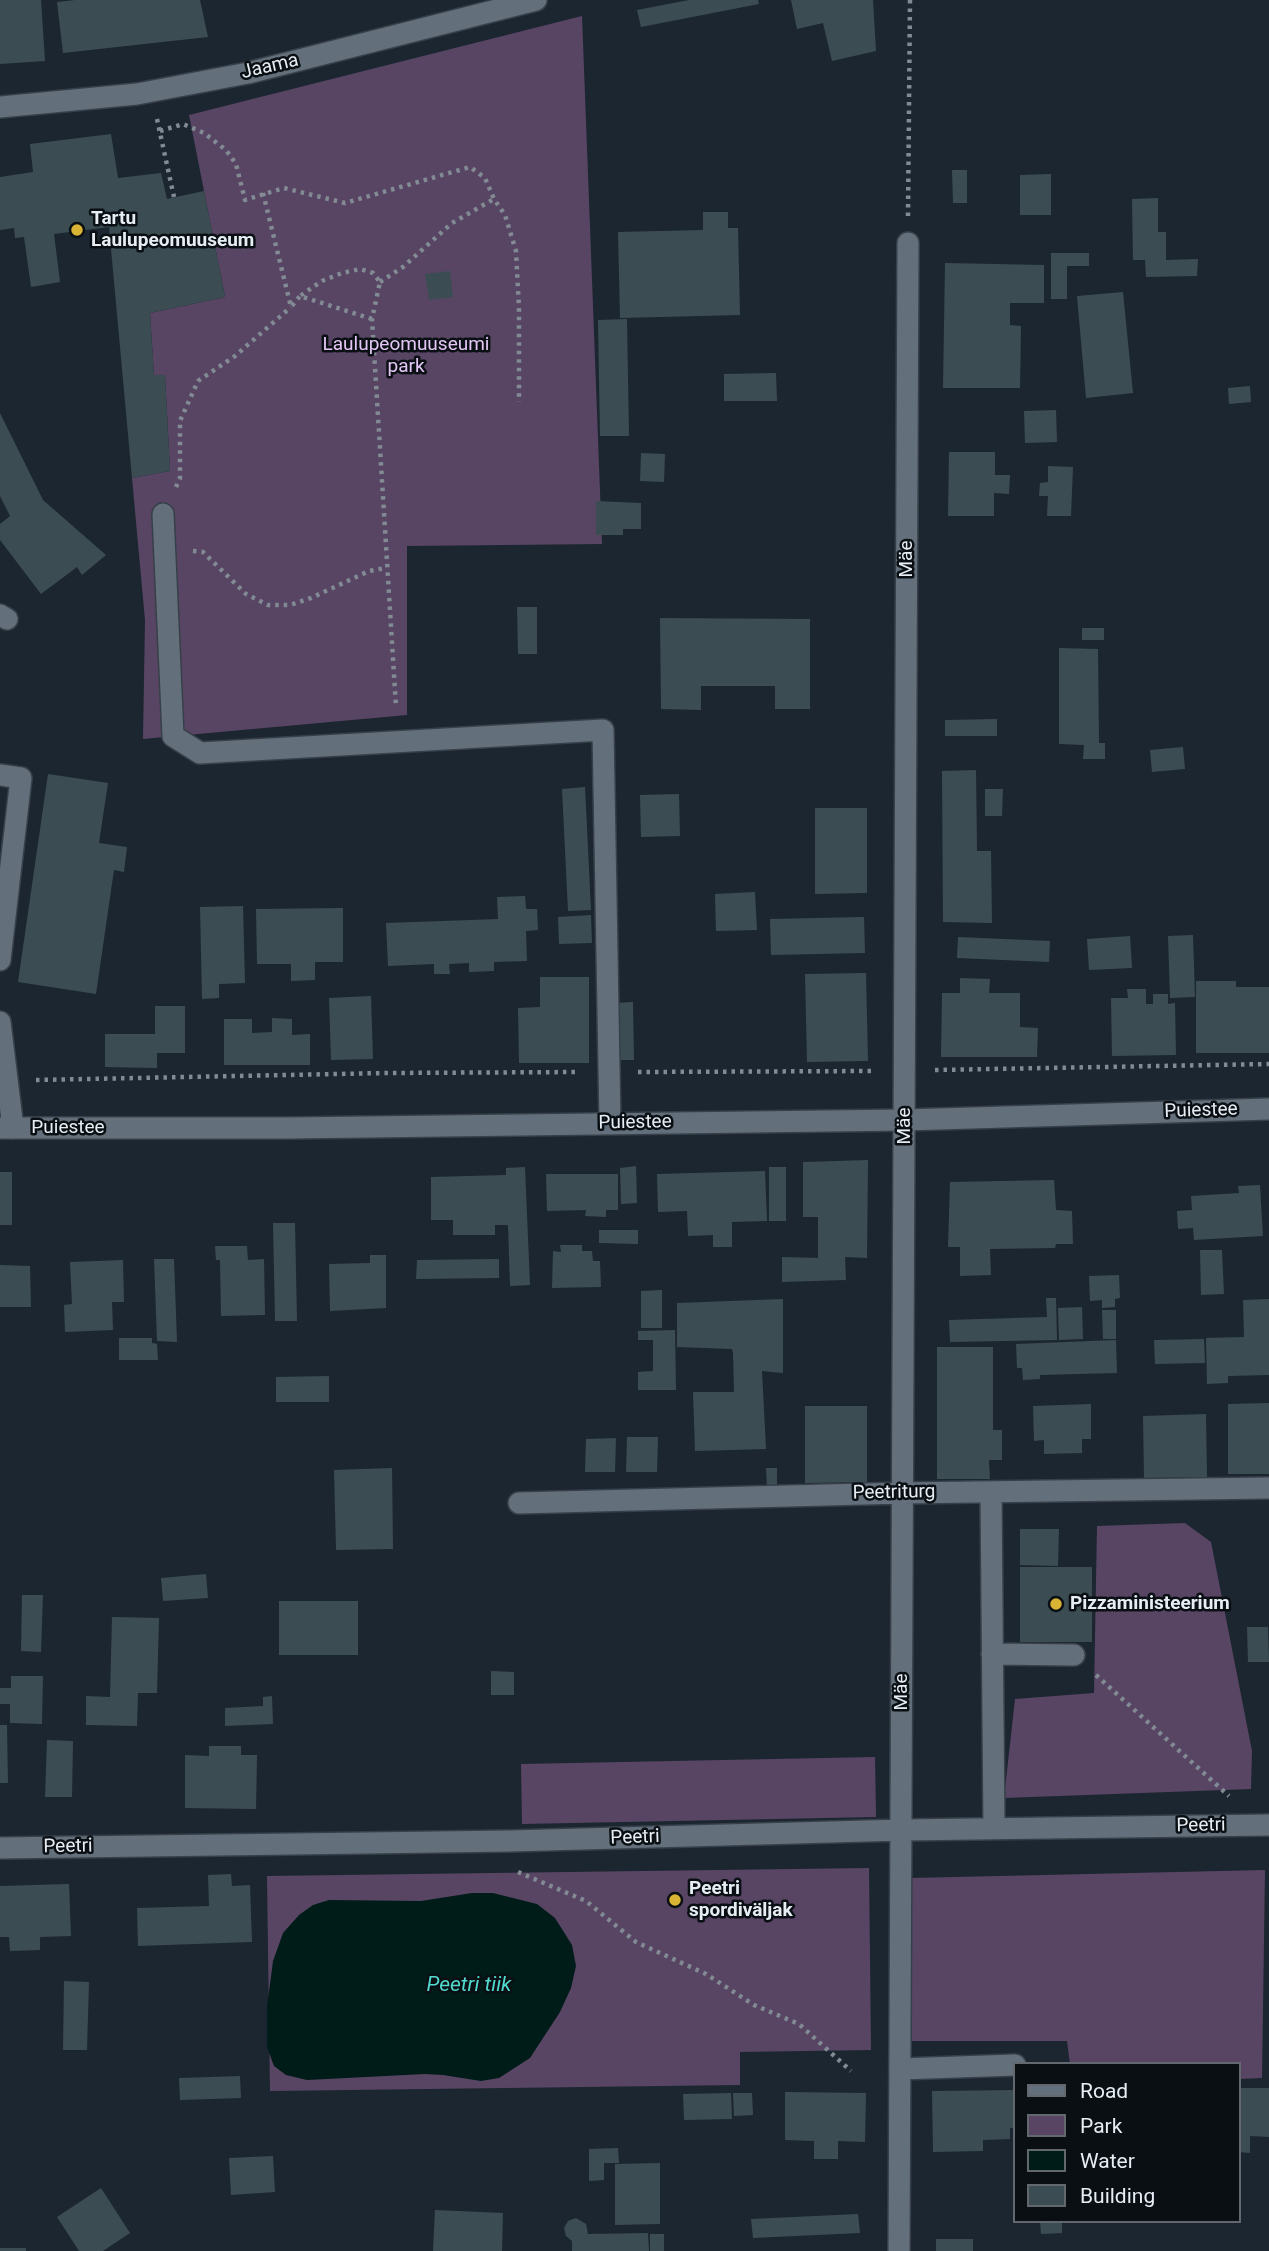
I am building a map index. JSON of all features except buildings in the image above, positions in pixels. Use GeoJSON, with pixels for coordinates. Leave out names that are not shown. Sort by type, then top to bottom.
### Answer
{"type":"FeatureCollection","features":[{"type":"Feature","properties":{"kind":"street","name":"Jaama"},"geometry":{"type":"LineString","coordinates":[[0,107],[151,91],[248,73],[536,0]]}},
{"type":"Feature","properties":{"kind":"street","name":"Mäe"},"geometry":{"type":"LineString","coordinates":[[899,2251],[908,243]]}},
{"type":"Feature","properties":{"kind":"street"},"geometry":{"type":"LineString","coordinates":[[163,514],[173,736],[200,753],[603,730],[610,1124]]}},
{"type":"Feature","properties":{"kind":"street"},"geometry":{"type":"LineString","coordinates":[[0,775],[21,778],[0,960]]}},
{"type":"Feature","properties":{"kind":"street"},"geometry":{"type":"LineString","coordinates":[[0,1022],[6,1128]]}},
{"type":"Feature","properties":{"kind":"street","name":"Puiestee"},"geometry":{"type":"LineString","coordinates":[[6,1128],[289,1128],[905,1120],[1269,1109]]}},
{"type":"Feature","properties":{"kind":"street","name":"Peetriturg"},"geometry":{"type":"LineString","coordinates":[[519,1503],[903,1493],[1269,1488]]}},
{"type":"Feature","properties":{"kind":"street"},"geometry":{"type":"LineString","coordinates":[[991,1492],[994,1828]]}},
{"type":"Feature","properties":{"kind":"street"},"geometry":{"type":"LineString","coordinates":[[992,1654],[1074,1655]]}},
{"type":"Feature","properties":{"kind":"street","name":"Peetri"},"geometry":{"type":"LineString","coordinates":[[0,1848],[511,1841],[994,1828],[1269,1825]]}},
{"type":"Feature","properties":{"kind":"street"},"geometry":{"type":"LineString","coordinates":[[900,2068],[1014,2065]]}},
{"type":"Feature","properties":{"kind":"path"},"geometry":{"type":"LineString","coordinates":[[908,243],[910,0]]}},
{"type":"Feature","properties":{"kind":"path"},"geometry":{"type":"LineString","coordinates":[[151,91],[174,198]]}},
{"type":"Feature","properties":{"kind":"path"},"geometry":{"type":"LineString","coordinates":[[160,131],[183,124],[204,134],[226,150],[236,164],[245,200],[284,188],[345,203],[470,167],[485,178],[505,215],[516,250],[519,402]]}},
{"type":"Feature","properties":{"kind":"path"},"geometry":{"type":"LineString","coordinates":[[263,194],[290,307]]}},
{"type":"Feature","properties":{"kind":"path"},"geometry":{"type":"LineString","coordinates":[[396,707],[372,319],[380,282],[403,267],[452,223],[494,199]]}},
{"type":"Feature","properties":{"kind":"path"},"geometry":{"type":"LineString","coordinates":[[163,514],[180,478],[180,421],[198,381],[235,356],[300,296],[322,281],[359,269],[373,273],[380,282]]}},
{"type":"Feature","properties":{"kind":"path"},"geometry":{"type":"LineString","coordinates":[[300,296],[372,319]]}},
{"type":"Feature","properties":{"kind":"path"},"geometry":{"type":"LineString","coordinates":[[164,546],[203,552],[246,594],[268,605],[290,604],[311,598],[369,571],[386,568]]}},
{"type":"Feature","properties":{"kind":"path"},"geometry":{"type":"LineString","coordinates":[[1074,1655],[1231,1797]]}},
{"type":"Feature","properties":{"kind":"path"},"geometry":{"type":"LineString","coordinates":[[511,1841],[512,1870],[586,1901],[636,1942],[706,1975],[754,2005],[799,2024],[851,2071]]}},
{"type":"Feature","properties":{"kind":"green space","name":"Laulupeomuuseumi park"},"geometry":{"type":"Polygon","coordinates":[[[582,16],[602,544],[407,546],[407,715],[143,739],[145,620],[132,478],[170,471],[165,375],[154,375],[150,313],[225,297],[189,115],[582,16]]]}},
{"type":"Feature","properties":{"kind":"green space"},"geometry":{"type":"Polygon","coordinates":[[[1185,1523],[1211,1542],[1252,1751],[1251,1789],[1004,1798],[1015,1699],[1094,1693],[1097,1526],[1185,1523]]]}},
{"type":"Feature","properties":{"kind":"green space"},"geometry":{"type":"Polygon","coordinates":[[[875,1757],[876,1817],[522,1824],[521,1764],[875,1757]]]}},
{"type":"Feature","properties":{"kind":"green space"},"geometry":{"type":"Polygon","coordinates":[[[869,1868],[871,2050],[740,2052],[740,2085],[270,2091],[267,1876],[869,1868]]]}},
{"type":"Feature","properties":{"kind":"green space"},"geometry":{"type":"Polygon","coordinates":[[[1265,1870],[1262,2078],[1241,2079],[1241,2062],[1070,2062],[1067,2041],[911,2041],[911,1878],[1265,1870]]]}},
{"type":"Feature","properties":{"kind":"water","name":"Peetri tiik"},"geometry":{"type":"Polygon","coordinates":[[[472,1893],[493,1893],[537,1904],[555,1918],[572,1945],[576,1966],[571,1988],[560,2012],[530,2058],[499,2078],[481,2081],[425,2074],[307,2080],[286,2075],[274,2066],[267,2047],[267,2007],[273,1961],[283,1933],[299,1915],[313,1905],[329,1900],[421,1901],[472,1893]]]}},
{"type":"Feature","properties":{"kind":"place","name":"Tartu Laulupeomuuseum"},"geometry":{"type":"Point","coordinates":[77,230]}},
{"type":"Feature","properties":{"kind":"place","name":"Pizzaministeerium"},"geometry":{"type":"Point","coordinates":[1056,1604]}},
{"type":"Feature","properties":{"kind":"place","name":"Peetri spordiväljak"},"geometry":{"type":"Point","coordinates":[675,1900]}}]}
